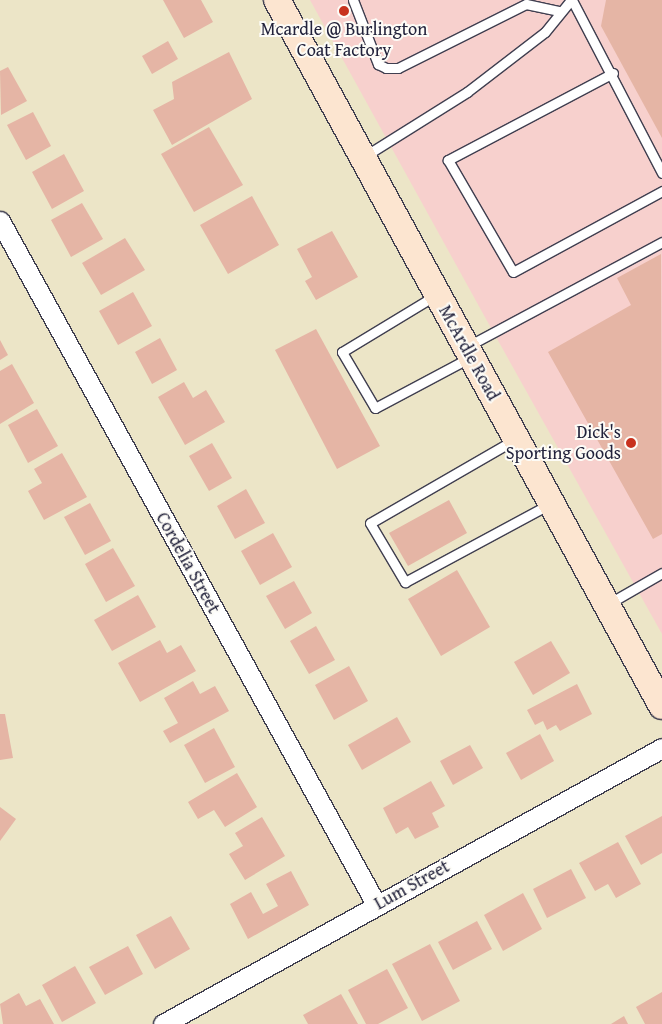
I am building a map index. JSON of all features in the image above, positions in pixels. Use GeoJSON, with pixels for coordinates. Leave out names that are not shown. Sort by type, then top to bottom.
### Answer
{"type":"FeatureCollection","features":[{"type":"Feature","properties":{"kind":"main road","name":"McArdle Road"},"geometry":{"type":"LineString","coordinates":[[277,0],[662,706]]}},
{"type":"Feature","properties":{"kind":"street","name":"Cordelia Street"},"geometry":{"type":"LineString","coordinates":[[0,221],[376,904]]}},
{"type":"Feature","properties":{"kind":"street","name":"Lum Street"},"geometry":{"type":"LineString","coordinates":[[163,1024],[376,904],[662,748]]}},
{"type":"Feature","properties":{"kind":"lane"},"geometry":{"type":"LineString","coordinates":[[352,0],[378,64],[386,68],[398,68],[526,4],[558,11]]}},
{"type":"Feature","properties":{"kind":"lane"},"geometry":{"type":"LineString","coordinates":[[363,158],[467,92],[545,32],[558,11],[572,0],[613,73],[662,173]]}},
{"type":"Feature","properties":{"kind":"lane"},"geometry":{"type":"LineString","coordinates":[[613,73],[448,160],[513,272],[662,190]]}},
{"type":"Feature","properties":{"kind":"lane"},"geometry":{"type":"LineString","coordinates":[[437,295],[342,352],[375,408],[662,242]]}},
{"type":"Feature","properties":{"kind":"lane"},"geometry":{"type":"LineString","coordinates":[[516,439],[370,523],[406,582],[551,503]]}},
{"type":"Feature","properties":{"kind":"lane"},"geometry":{"type":"LineString","coordinates":[[606,604],[662,573]]}},
{"type":"Feature","properties":{"kind":"shaded area"},"geometry":{"type":"Polygon","coordinates":[[[310,0],[662,0],[662,634],[486,319],[310,0]]]}},
{"type":"Feature","properties":{"kind":"building"},"geometry":{"type":"Polygon","coordinates":[[[163,0],[201,0],[213,22],[184,38],[163,0]]]}},
{"type":"Feature","properties":{"kind":"building"},"geometry":{"type":"Polygon","coordinates":[[[606,0],[662,0],[662,138],[601,26],[606,0]]]}},
{"type":"Feature","properties":{"kind":"building"},"geometry":{"type":"Polygon","coordinates":[[[168,41],[178,59],[152,74],[142,56],[168,41]]]}},
{"type":"Feature","properties":{"kind":"building"},"geometry":{"type":"Polygon","coordinates":[[[229,52],[252,99],[172,145],[153,110],[174,99],[172,82],[229,52]]]}},
{"type":"Feature","properties":{"kind":"building"},"geometry":{"type":"Polygon","coordinates":[[[8,67],[27,101],[1,115],[0,71],[8,67]]]}},
{"type":"Feature","properties":{"kind":"building"},"geometry":{"type":"Polygon","coordinates":[[[33,112],[51,146],[26,160],[7,125],[33,112]]]}},
{"type":"Feature","properties":{"kind":"building"},"geometry":{"type":"Polygon","coordinates":[[[209,127],[243,185],[194,212],[161,154],[209,127]]]}},
{"type":"Feature","properties":{"kind":"building"},"geometry":{"type":"Polygon","coordinates":[[[64,154],[84,191],[52,209],[32,172],[64,154]]]}},
{"type":"Feature","properties":{"kind":"building"},"geometry":{"type":"Polygon","coordinates":[[[252,196],[279,245],[228,274],[200,225],[252,196]]]}},
{"type":"Feature","properties":{"kind":"building"},"geometry":{"type":"Polygon","coordinates":[[[82,203],[103,239],[71,257],[51,220],[82,203]]]}},
{"type":"Feature","properties":{"kind":"building"},"geometry":{"type":"Polygon","coordinates":[[[332,231],[358,277],[316,300],[305,281],[312,277],[297,249],[332,231]]]}},
{"type":"Feature","properties":{"kind":"building"},"geometry":{"type":"Polygon","coordinates":[[[125,238],[145,270],[101,295],[82,263],[125,238]]]}},
{"type":"Feature","properties":{"kind":"building","name":"Dick's Sporting Goods"},"geometry":{"type":"Polygon","coordinates":[[[661,254],[662,534],[653,539],[548,352],[631,305],[617,278],[661,254]]]}},
{"type":"Feature","properties":{"kind":"building"},"geometry":{"type":"Polygon","coordinates":[[[133,292],[152,326],[118,345],[99,311],[133,292]]]}},
{"type":"Feature","properties":{"kind":"building"},"geometry":{"type":"Polygon","coordinates":[[[316,329],[380,446],[337,469],[275,350],[316,329]]]}},
{"type":"Feature","properties":{"kind":"building"},"geometry":{"type":"Polygon","coordinates":[[[160,338],[177,370],[152,384],[135,352],[160,338]]]}},
{"type":"Feature","properties":{"kind":"building"},"geometry":{"type":"Polygon","coordinates":[[[0,340],[8,355],[0,360],[0,340]]]}},
{"type":"Feature","properties":{"kind":"building"},"geometry":{"type":"Polygon","coordinates":[[[12,364],[34,403],[0,424],[0,371],[12,364]]]}},
{"type":"Feature","properties":{"kind":"building"},"geometry":{"type":"Polygon","coordinates":[[[184,382],[193,398],[206,390],[225,422],[185,445],[158,397],[184,382]]]}},
{"type":"Feature","properties":{"kind":"building"},"geometry":{"type":"Polygon","coordinates":[[[37,409],[58,446],[28,463],[8,425],[37,409]]]}},
{"type":"Feature","properties":{"kind":"building"},"geometry":{"type":"Polygon","coordinates":[[[212,443],[232,478],[209,491],[189,456],[212,443]]]}},
{"type":"Feature","properties":{"kind":"building"},"geometry":{"type":"Polygon","coordinates":[[[62,453],[87,497],[44,520],[28,491],[42,483],[34,469],[62,453]]]}},
{"type":"Feature","properties":{"kind":"building"},"geometry":{"type":"Polygon","coordinates":[[[246,489],[265,523],[235,539],[217,506],[246,489]]]}},
{"type":"Feature","properties":{"kind":"building"},"geometry":{"type":"Polygon","coordinates":[[[449,500],[467,533],[408,566],[389,533],[449,500]]]}},
{"type":"Feature","properties":{"kind":"building"},"geometry":{"type":"Polygon","coordinates":[[[90,503],[111,541],[85,555],[64,517],[90,503]]]}},
{"type":"Feature","properties":{"kind":"building"},"geometry":{"type":"Polygon","coordinates":[[[273,533],[292,567],[260,585],[241,551],[273,533]]]}},
{"type":"Feature","properties":{"kind":"building"},"geometry":{"type":"Polygon","coordinates":[[[113,548],[135,586],[106,602],[85,564],[113,548]]]}},
{"type":"Feature","properties":{"kind":"building"},"geometry":{"type":"Polygon","coordinates":[[[457,570],[490,627],[441,656],[408,599],[457,570]]]}},
{"type":"Feature","properties":{"kind":"building"},"geometry":{"type":"Polygon","coordinates":[[[294,581],[312,613],[285,629],[266,596],[294,581]]]}},
{"type":"Feature","properties":{"kind":"building"},"geometry":{"type":"Polygon","coordinates":[[[138,595],[156,627],[112,651],[94,620],[138,595]]]}},
{"type":"Feature","properties":{"kind":"building"},"geometry":{"type":"Polygon","coordinates":[[[316,626],[335,660],[309,674],[290,641],[316,626]]]}},
{"type":"Feature","properties":{"kind":"building"},"geometry":{"type":"Polygon","coordinates":[[[160,640],[167,653],[181,645],[196,671],[140,702],[118,663],[160,640]]]}},
{"type":"Feature","properties":{"kind":"building"},"geometry":{"type":"Polygon","coordinates":[[[551,641],[570,673],[533,695],[514,662],[551,641]]]}},
{"type":"Feature","properties":{"kind":"building"},"geometry":{"type":"Polygon","coordinates":[[[349,666],[368,701],[334,720],[315,685],[349,666]]]}},
{"type":"Feature","properties":{"kind":"building"},"geometry":{"type":"Polygon","coordinates":[[[193,681],[200,694],[215,686],[229,711],[170,743],[163,731],[178,723],[164,698],[193,681]]]}},
{"type":"Feature","properties":{"kind":"building"},"geometry":{"type":"Polygon","coordinates":[[[577,684],[592,714],[560,731],[556,725],[547,730],[543,721],[535,725],[527,710],[577,684]]]}},
{"type":"Feature","properties":{"kind":"building"},"geometry":{"type":"Polygon","coordinates":[[[0,714],[5,714],[13,758],[0,760],[0,714]]]}},
{"type":"Feature","properties":{"kind":"building"},"geometry":{"type":"Polygon","coordinates":[[[397,717],[411,742],[362,770],[348,745],[397,717]]]}},
{"type":"Feature","properties":{"kind":"building"},"geometry":{"type":"Polygon","coordinates":[[[214,728],[235,767],[205,783],[184,745],[214,728]]]}},
{"type":"Feature","properties":{"kind":"building"},"geometry":{"type":"Polygon","coordinates":[[[540,734],[554,761],[521,780],[506,753],[540,734]]]}},
{"type":"Feature","properties":{"kind":"building"},"geometry":{"type":"Polygon","coordinates":[[[470,745],[483,768],[453,785],[440,761],[470,745]]]}},
{"type":"Feature","properties":{"kind":"building"},"geometry":{"type":"Polygon","coordinates":[[[237,773],[257,807],[225,827],[214,810],[198,819],[188,802],[237,773]]]}},
{"type":"Feature","properties":{"kind":"building"},"geometry":{"type":"Polygon","coordinates":[[[431,781],[445,806],[432,813],[439,827],[415,839],[408,827],[396,834],[383,808],[431,781]]]}},
{"type":"Feature","properties":{"kind":"building"},"geometry":{"type":"Polygon","coordinates":[[[0,807],[16,819],[0,841],[0,807]]]}},
{"type":"Feature","properties":{"kind":"building"},"geometry":{"type":"Polygon","coordinates":[[[662,816],[662,853],[641,865],[625,836],[662,816]]]}},
{"type":"Feature","properties":{"kind":"building"},"geometry":{"type":"Polygon","coordinates":[[[262,817],[285,856],[245,880],[229,854],[243,846],[235,833],[262,817]]]}},
{"type":"Feature","properties":{"kind":"building"},"geometry":{"type":"Polygon","coordinates":[[[618,842],[641,884],[616,898],[608,884],[595,891],[579,863],[618,842]]]}},
{"type":"Feature","properties":{"kind":"building"},"geometry":{"type":"Polygon","coordinates":[[[571,869],[586,898],[547,918],[533,889],[571,869]]]}},
{"type":"Feature","properties":{"kind":"building"},"geometry":{"type":"Polygon","coordinates":[[[291,871],[309,905],[248,939],[230,904],[251,892],[263,914],[278,906],[266,884],[291,871]]]}},
{"type":"Feature","properties":{"kind":"building"},"geometry":{"type":"Polygon","coordinates":[[[523,893],[542,929],[503,951],[484,915],[523,893]]]}},
{"type":"Feature","properties":{"kind":"building"},"geometry":{"type":"Polygon","coordinates":[[[171,916],[190,949],[155,969],[136,935],[171,916]]]}},
{"type":"Feature","properties":{"kind":"building"},"geometry":{"type":"Polygon","coordinates":[[[477,921],[492,949],[453,970],[438,942],[477,921]]]}},
{"type":"Feature","properties":{"kind":"building"},"geometry":{"type":"Polygon","coordinates":[[[430,944],[460,1001],[422,1021],[392,964],[430,944]]]}},
{"type":"Feature","properties":{"kind":"building"},"geometry":{"type":"Polygon","coordinates":[[[128,946],[143,974],[105,995],[89,967],[128,946]]]}},
{"type":"Feature","properties":{"kind":"building"},"geometry":{"type":"Polygon","coordinates":[[[75,966],[96,1003],[62,1022],[42,985],[75,966]]]}},
{"type":"Feature","properties":{"kind":"building"},"geometry":{"type":"Polygon","coordinates":[[[387,969],[408,1008],[378,1024],[366,1024],[348,990],[387,969]]]}},
{"type":"Feature","properties":{"kind":"building"},"geometry":{"type":"Polygon","coordinates":[[[662,992],[662,1024],[645,1024],[636,1007],[662,992]]]}},
{"type":"Feature","properties":{"kind":"building"},"geometry":{"type":"Polygon","coordinates":[[[19,993],[26,1006],[40,999],[54,1024],[3,1024],[0,1004],[19,993]]]}},
{"type":"Feature","properties":{"kind":"building"},"geometry":{"type":"Polygon","coordinates":[[[341,994],[358,1024],[308,1024],[303,1015],[341,994]]]}},
{"type":"Feature","properties":{"kind":"building"},"geometry":{"type":"Polygon","coordinates":[[[624,1016],[628,1024],[611,1024],[624,1016]]]}},
{"type":"Feature","properties":{"kind":"place","name":"Mcardle @ Burlington Coat Factory"},"geometry":{"type":"Point","coordinates":[344,11]}},
{"type":"Feature","properties":{"kind":"place","name":"Dick's Sporting Goods"},"geometry":{"type":"Point","coordinates":[631,443]}}]}
